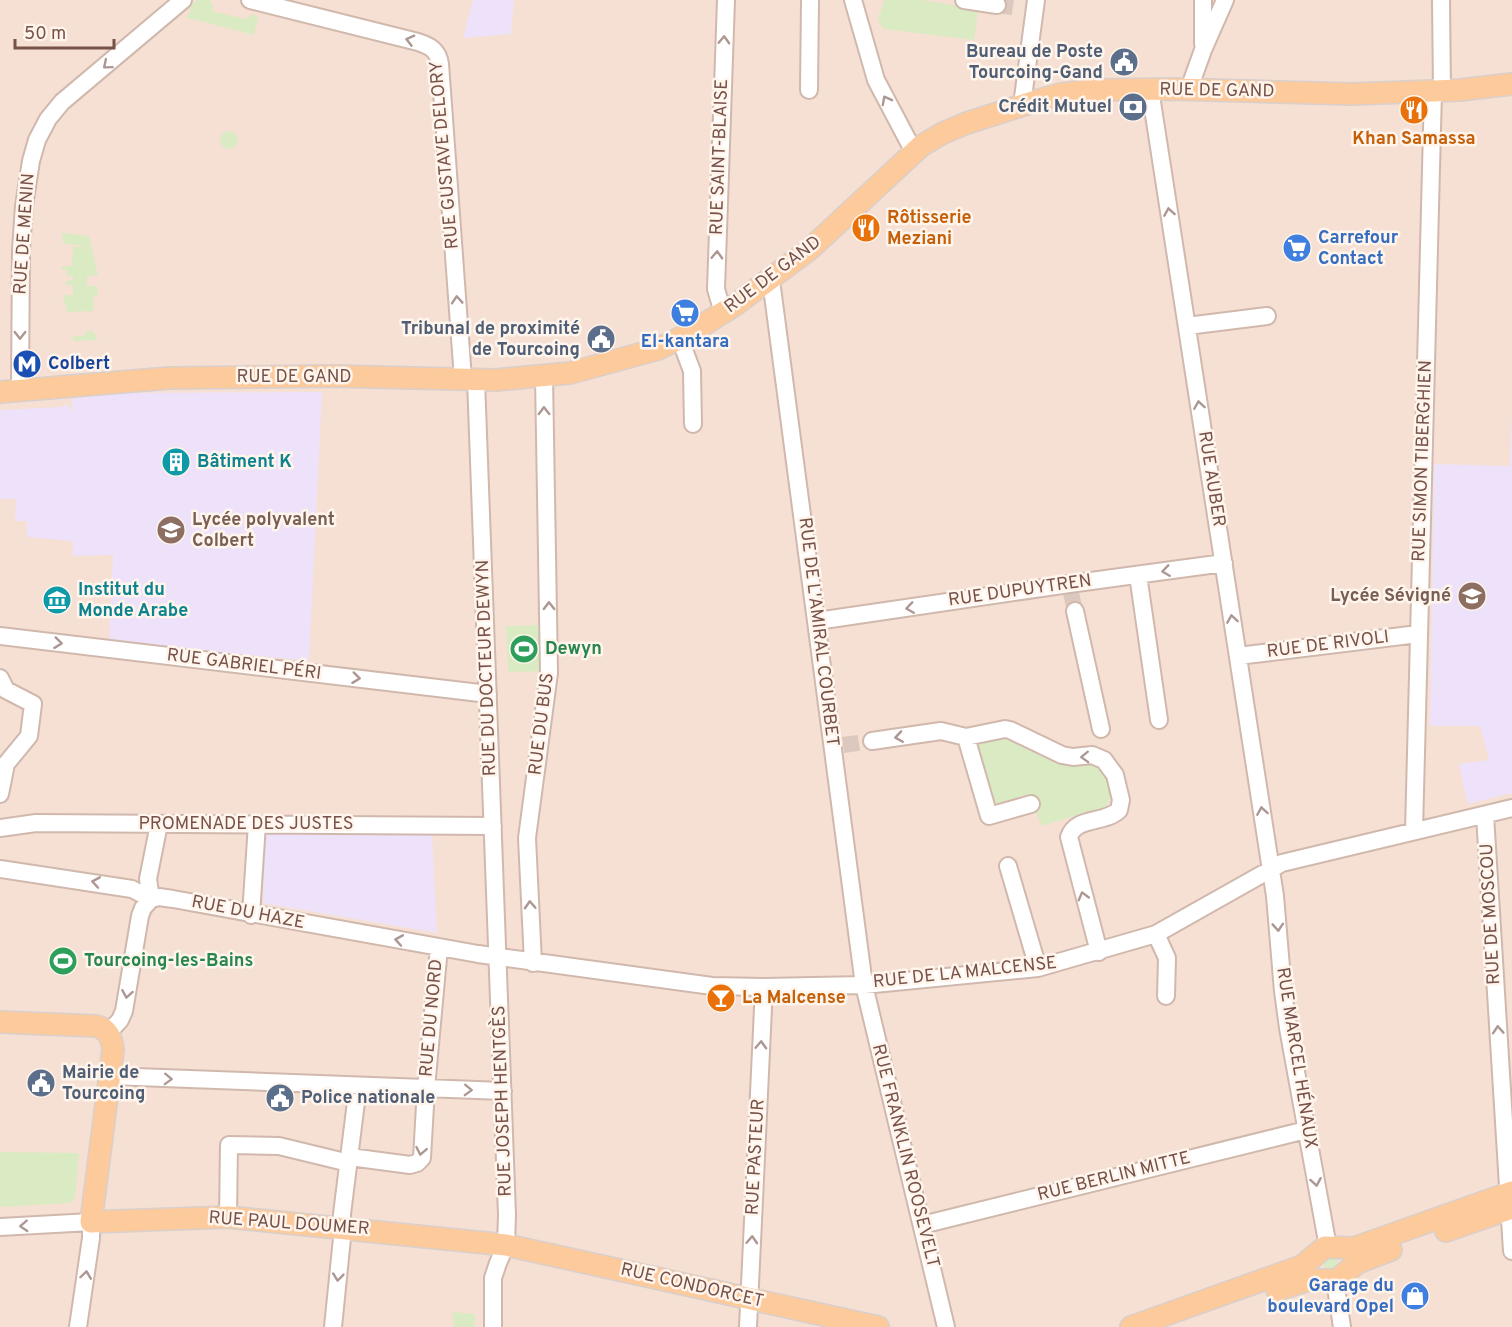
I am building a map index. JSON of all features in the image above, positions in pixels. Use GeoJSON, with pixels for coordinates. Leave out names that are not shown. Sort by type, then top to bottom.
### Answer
{"type":"FeatureCollection","features":[{"type":"Feature","properties":{"kind":"main road","name":"RUE DE GAND"},"geometry":{"type":"LineString","coordinates":[[10,390],[187,377],[332,376],[469,380],[544,377],[578,372],[649,352],[680,339],[771,280],[830,232],[928,141],[954,128],[1022,105],[1061,94],[1082,91],[1189,89],[1353,94],[1437,91],[1512,84]]}},
{"type":"Feature","properties":{"kind":"main road"},"geometry":{"type":"LineString","coordinates":[[0,1022],[96,1026],[104,1029],[108,1034],[113,1050],[91,1222]]}},
{"type":"Feature","properties":{"kind":"main road"},"geometry":{"type":"LineString","coordinates":[[1131,1327],[1297,1268],[1326,1250],[1354,1248],[1511,1200]]}},
{"type":"Feature","properties":{"kind":"main road"},"geometry":{"type":"LineString","coordinates":[[1175,1327],[1301,1282],[1335,1278],[1365,1260],[1511,1200]]}},
{"type":"Feature","properties":{"kind":"main road","name":"RUE PAUL DOUMER"},"geometry":{"type":"LineString","coordinates":[[91,1222],[228,1217],[506,1245]]}},
{"type":"Feature","properties":{"kind":"main road","name":"RUE CONDORCET"},"geometry":{"type":"LineString","coordinates":[[506,1245],[878,1327]]}},
{"type":"Feature","properties":{"kind":"main road"},"geometry":{"type":"LineString","coordinates":[[1326,1250],[1314,1269],[1319,1276],[1335,1278]]}},
{"type":"Feature","properties":{"kind":"main road"},"geometry":{"type":"LineString","coordinates":[[1326,1250],[1344,1252],[1348,1259],[1348,1265],[1335,1278]]}},
{"type":"Feature","properties":{"kind":"street","name":"RUE DE MENIN"},"geometry":{"type":"LineString","coordinates":[[10,390],[22,224],[31,161],[37,140],[48,119],[62,102],[183,0]]}},
{"type":"Feature","properties":{"kind":"street","name":"RUE GUSTAVE DELORY"},"geometry":{"type":"LineString","coordinates":[[250,0],[418,42],[437,53],[440,64],[469,380]]}},
{"type":"Feature","properties":{"kind":"street","name":"RUE SAINT-BLAISE"},"geometry":{"type":"LineString","coordinates":[[723,313],[716,289],[726,0]]}},
{"type":"Feature","properties":{"kind":"street"},"geometry":{"type":"LineString","coordinates":[[809,90],[810,0]]}},
{"type":"Feature","properties":{"kind":"street"},"geometry":{"type":"LineString","coordinates":[[853,0],[876,80],[914,152]]}},
{"type":"Feature","properties":{"kind":"street"},"geometry":{"type":"LineString","coordinates":[[964,0],[997,5]]}},
{"type":"Feature","properties":{"kind":"street"},"geometry":{"type":"LineString","coordinates":[[1203,0],[1203,50]]}},
{"type":"Feature","properties":{"kind":"street"},"geometry":{"type":"LineString","coordinates":[[1189,89],[1203,50],[1226,0]]}},
{"type":"Feature","properties":{"kind":"street","name":"RUE SIMON TIBERGHIEN"},"geometry":{"type":"LineString","coordinates":[[1414,831],[1418,634],[1441,0]]}},
{"type":"Feature","properties":{"kind":"street"},"geometry":{"type":"LineString","coordinates":[[1022,105],[1030,6]]}},
{"type":"Feature","properties":{"kind":"street","name":"RUE AUBER"},"geometry":{"type":"LineString","coordinates":[[1150,89],[1270,869]]}},
{"type":"Feature","properties":{"kind":"street","name":"RUE DE L'AMIRAL COURBET"},"geometry":{"type":"LineString","coordinates":[[771,280],[816,621],[838,746],[864,985]]}},
{"type":"Feature","properties":{"kind":"street"},"geometry":{"type":"LineString","coordinates":[[1187,326],[1267,316]]}},
{"type":"Feature","properties":{"kind":"street"},"geometry":{"type":"LineString","coordinates":[[680,339],[692,371],[693,424]]}},
{"type":"Feature","properties":{"kind":"street","name":"RUE DU BUS"},"geometry":{"type":"LineString","coordinates":[[533,963],[527,838],[549,674],[544,377]]}},
{"type":"Feature","properties":{"kind":"street","name":"RUE DU DOCTEUR DEWYN"},"geometry":{"type":"LineString","coordinates":[[469,380],[488,694],[498,957]]}},
{"type":"Feature","properties":{"kind":"street","name":"RUE DUPUYTREN"},"geometry":{"type":"LineString","coordinates":[[816,621],[1070,589],[1138,575],[1224,563]]}},
{"type":"Feature","properties":{"kind":"street"},"geometry":{"type":"LineString","coordinates":[[1138,575],[1159,720]]}},
{"type":"Feature","properties":{"kind":"street"},"geometry":{"type":"LineString","coordinates":[[1075,610],[1101,729]]}},
{"type":"Feature","properties":{"kind":"street","name":"RUE DE RIVOLI"},"geometry":{"type":"LineString","coordinates":[[1238,656],[1418,634]]}},
{"type":"Feature","properties":{"kind":"street","name":"RUE GABRIEL PÉRI"},"geometry":{"type":"LineString","coordinates":[[0,636],[488,694]]}},
{"type":"Feature","properties":{"kind":"street"},"geometry":{"type":"LineString","coordinates":[[0,678],[6,690],[33,705],[29,736],[6,764],[0,794]]}},
{"type":"Feature","properties":{"kind":"street"},"geometry":{"type":"LineString","coordinates":[[872,741],[941,731],[966,737],[1005,729],[1062,755],[1098,757],[1112,770],[1121,800],[1119,810],[1111,815],[1078,825],[1069,837],[1099,952]]}},
{"type":"Feature","properties":{"kind":"street"},"geometry":{"type":"LineString","coordinates":[[966,737],[989,816],[1031,804]]}},
{"type":"Feature","properties":{"kind":"street","name":"RUE DE LA MALCENSE"},"geometry":{"type":"LineString","coordinates":[[498,957],[694,985],[764,987],[864,985],[1038,968],[1156,934],[1282,863],[1512,808]]}},
{"type":"Feature","properties":{"kind":"street","name":"RUE DE MOSCOU"},"geometry":{"type":"LineString","coordinates":[[1485,815],[1506,1060],[1512,1251]]}},
{"type":"Feature","properties":{"kind":"street","name":"PROMENADE DES JUSTES"},"geometry":{"type":"LineString","coordinates":[[0,828],[36,823],[493,825]]}},
{"type":"Feature","properties":{"kind":"street"},"geometry":{"type":"LineString","coordinates":[[108,1034],[120,1020],[124,1011],[140,916],[143,908],[151,899],[148,879],[159,824]]}},
{"type":"Feature","properties":{"kind":"street"},"geometry":{"type":"LineString","coordinates":[[251,915],[257,824]]}},
{"type":"Feature","properties":{"kind":"street"},"geometry":{"type":"LineString","coordinates":[[1008,866],[1038,968]]}},
{"type":"Feature","properties":{"kind":"street","name":"RUE DU HAZE"},"geometry":{"type":"LineString","coordinates":[[0,868],[135,890],[151,899],[159,897],[173,899],[251,915],[498,957]]}},
{"type":"Feature","properties":{"kind":"street","name":"RUE MARCEL HÉNAUX"},"geometry":{"type":"LineString","coordinates":[[1270,869],[1275,896],[1284,1000],[1326,1250]]}},
{"type":"Feature","properties":{"kind":"street"},"geometry":{"type":"LineString","coordinates":[[1156,934],[1167,958],[1166,996]]}},
{"type":"Feature","properties":{"kind":"street","name":"RUE DU NORD"},"geometry":{"type":"LineString","coordinates":[[350,1160],[410,1165],[420,1161],[423,1153],[426,1088],[439,947]]}},
{"type":"Feature","properties":{"kind":"street","name":"RUE JOSEPH HENTGÈS"},"geometry":{"type":"LineString","coordinates":[[494,1327],[494,1278],[506,1245],[507,1215],[498,957]]}},
{"type":"Feature","properties":{"kind":"street","name":"RUE FRANKLIN ROOSEVELT"},"geometry":{"type":"LineString","coordinates":[[864,985],[946,1327]]}},
{"type":"Feature","properties":{"kind":"street","name":"RUE PASTEUR"},"geometry":{"type":"LineString","coordinates":[[748,1327],[764,987]]}},
{"type":"Feature","properties":{"kind":"street"},"geometry":{"type":"LineString","coordinates":[[110,1076],[503,1091]]}},
{"type":"Feature","properties":{"kind":"street"},"geometry":{"type":"LineString","coordinates":[[333,1327],[358,1086]]}},
{"type":"Feature","properties":{"kind":"street","name":"RUE BERLIN MITTE"},"geometry":{"type":"LineString","coordinates":[[921,1225],[1306,1130]]}},
{"type":"Feature","properties":{"kind":"street"},"geometry":{"type":"LineString","coordinates":[[228,1217],[229,1145],[279,1146],[350,1160]]}},
{"type":"Feature","properties":{"kind":"street"},"geometry":{"type":"LineString","coordinates":[[78,1327],[91,1238],[91,1222]]}},
{"type":"Feature","properties":{"kind":"street","name":"RUE PAUL DOUMER"},"geometry":{"type":"LineString","coordinates":[[0,1227],[91,1222]]}},
{"type":"Feature","properties":{"kind":"street"},"geometry":{"type":"LineString","coordinates":[[1335,1278],[1342,1327]]}},
{"type":"Feature","properties":{"kind":"shaded area"},"geometry":{"type":"Polygon","coordinates":[[[0,0],[1512,0],[1512,1327],[0,1327],[0,0]]]}},
{"type":"Feature","properties":{"kind":"shaded area"},"geometry":{"type":"Polygon","coordinates":[[[473,0],[514,0],[511,34],[463,38],[473,0]]]}},
{"type":"Feature","properties":{"kind":"shaded area","name":"Lycée polyvalent Colbert"},"geometry":{"type":"Polygon","coordinates":[[[120,391],[120,393],[322,392],[309,661],[109,641],[113,555],[73,556],[73,541],[27,537],[27,521],[15,521],[16,499],[0,499],[0,410],[62,407],[67,404],[71,412],[73,392],[120,391]]]}},
{"type":"Feature","properties":{"kind":"shaded area","name":"Lycée Sévigné"},"geometry":{"type":"Polygon","coordinates":[[[1512,412],[1512,793],[1468,804],[1459,764],[1489,760],[1480,726],[1430,726],[1434,464],[1510,466],[1512,412]]]}},
{"type":"Feature","properties":{"kind":"shaded area"},"geometry":{"type":"Polygon","coordinates":[[[265,834],[432,834],[437,933],[263,903],[265,834]]]}},
{"type":"Feature","properties":{"kind":"green space"},"geometry":{"type":"Polygon","coordinates":[[[197,0],[210,0],[213,6],[212,11],[245,19],[253,14],[258,17],[254,35],[185,17],[190,12],[190,6],[197,0]]]}},
{"type":"Feature","properties":{"kind":"green space"},"geometry":{"type":"Polygon","coordinates":[[[884,0],[921,0],[978,9],[974,40],[884,29],[878,21],[884,0]]]}},
{"type":"Feature","properties":{"kind":"green space"},"geometry":{"type":"Polygon","coordinates":[[[225,131],[233,131],[238,136],[236,147],[225,149],[220,144],[220,136],[225,131]]]}},
{"type":"Feature","properties":{"kind":"green space"},"geometry":{"type":"Polygon","coordinates":[[[62,233],[89,236],[98,275],[87,276],[87,286],[97,286],[98,296],[93,296],[94,311],[66,312],[63,295],[73,295],[73,285],[66,285],[66,281],[73,280],[73,276],[67,276],[67,270],[62,270],[62,266],[72,266],[73,247],[86,247],[63,243],[62,233]]]}},
{"type":"Feature","properties":{"kind":"green space"},"geometry":{"type":"Polygon","coordinates":[[[88,330],[94,332],[97,340],[73,341],[73,336],[84,336],[88,330]]]}},
{"type":"Feature","properties":{"kind":"green space","name":"Dewyn"},"geometry":{"type":"Polygon","coordinates":[[[540,625],[541,671],[508,672],[506,626],[540,625]]]}},
{"type":"Feature","properties":{"kind":"green space"},"geometry":{"type":"Polygon","coordinates":[[[1005,736],[1103,767],[1113,793],[1107,806],[1041,826],[1032,799],[993,809],[973,745],[1005,736]]]}},
{"type":"Feature","properties":{"kind":"green space"},"geometry":{"type":"Polygon","coordinates":[[[0,1152],[79,1153],[75,1198],[69,1203],[0,1207],[0,1152]]]}},
{"type":"Feature","properties":{"kind":"green space"},"geometry":{"type":"Polygon","coordinates":[[[1328,1257],[1334,1257],[1338,1264],[1334,1271],[1328,1271],[1324,1267],[1324,1261],[1328,1257]]]}},
{"type":"Feature","properties":{"kind":"green space"},"geometry":{"type":"Polygon","coordinates":[[[452,1312],[475,1314],[475,1327],[454,1327],[452,1312]]]}},
{"type":"Feature","properties":{"kind":"tunnel"},"geometry":{"type":"LineString","coordinates":[[997,5],[1019,8]]}},
{"type":"Feature","properties":{"kind":"tunnel"},"geometry":{"type":"LineString","coordinates":[[1071,593],[1075,611]]}},
{"type":"Feature","properties":{"kind":"tunnel"},"geometry":{"type":"LineString","coordinates":[[843,745],[872,741]]}},
{"type":"Feature","properties":{"kind":"place","name":"Bureau de Poste Tourcoing-Gand"},"geometry":{"type":"Point","coordinates":[1124,62]}},
{"type":"Feature","properties":{"kind":"place","name":"Crédit Mutuel"},"geometry":{"type":"Point","coordinates":[1133,107]}},
{"type":"Feature","properties":{"kind":"place","name":"Khan Samassa"},"geometry":{"type":"Point","coordinates":[1414,110]}},
{"type":"Feature","properties":{"kind":"place","name":"Rôtisserie Meziani"},"geometry":{"type":"Point","coordinates":[866,228]}},
{"type":"Feature","properties":{"kind":"place","name":"Carrefour Contact"},"geometry":{"type":"Point","coordinates":[1297,248]}},
{"type":"Feature","properties":{"kind":"place","name":"El-kantara"},"geometry":{"type":"Point","coordinates":[685,313]}},
{"type":"Feature","properties":{"kind":"place","name":"Tribunal de proximité de Tourcoing"},"geometry":{"type":"Point","coordinates":[601,339]}},
{"type":"Feature","properties":{"kind":"place","name":"Colbert"},"geometry":{"type":"Point","coordinates":[27,364]}},
{"type":"Feature","properties":{"kind":"place","name":"Bâtiment K"},"geometry":{"type":"Point","coordinates":[176,462]}},
{"type":"Feature","properties":{"kind":"place","name":"Lycée polyvalent Colbert"},"geometry":{"type":"Point","coordinates":[171,530]}},
{"type":"Feature","properties":{"kind":"place","name":"Lycée Sévigné"},"geometry":{"type":"Point","coordinates":[1472,596]}},
{"type":"Feature","properties":{"kind":"place","name":"Institut du Monde Arabe"},"geometry":{"type":"Point","coordinates":[57,600]}},
{"type":"Feature","properties":{"kind":"place","name":"Dewyn"},"geometry":{"type":"Point","coordinates":[524,649]}},
{"type":"Feature","properties":{"kind":"place","name":"Tourcoing-les-Bains"},"geometry":{"type":"Point","coordinates":[63,961]}},
{"type":"Feature","properties":{"kind":"place","name":"La Malcense"},"geometry":{"type":"Point","coordinates":[721,998]}},
{"type":"Feature","properties":{"kind":"place","name":"Mairie de Tourcoing"},"geometry":{"type":"Point","coordinates":[41,1083]}},
{"type":"Feature","properties":{"kind":"place","name":"Police nationale"},"geometry":{"type":"Point","coordinates":[280,1098]}},
{"type":"Feature","properties":{"kind":"place","name":"Garage du boulevard Opel"},"geometry":{"type":"Point","coordinates":[1415,1296]}}]}
